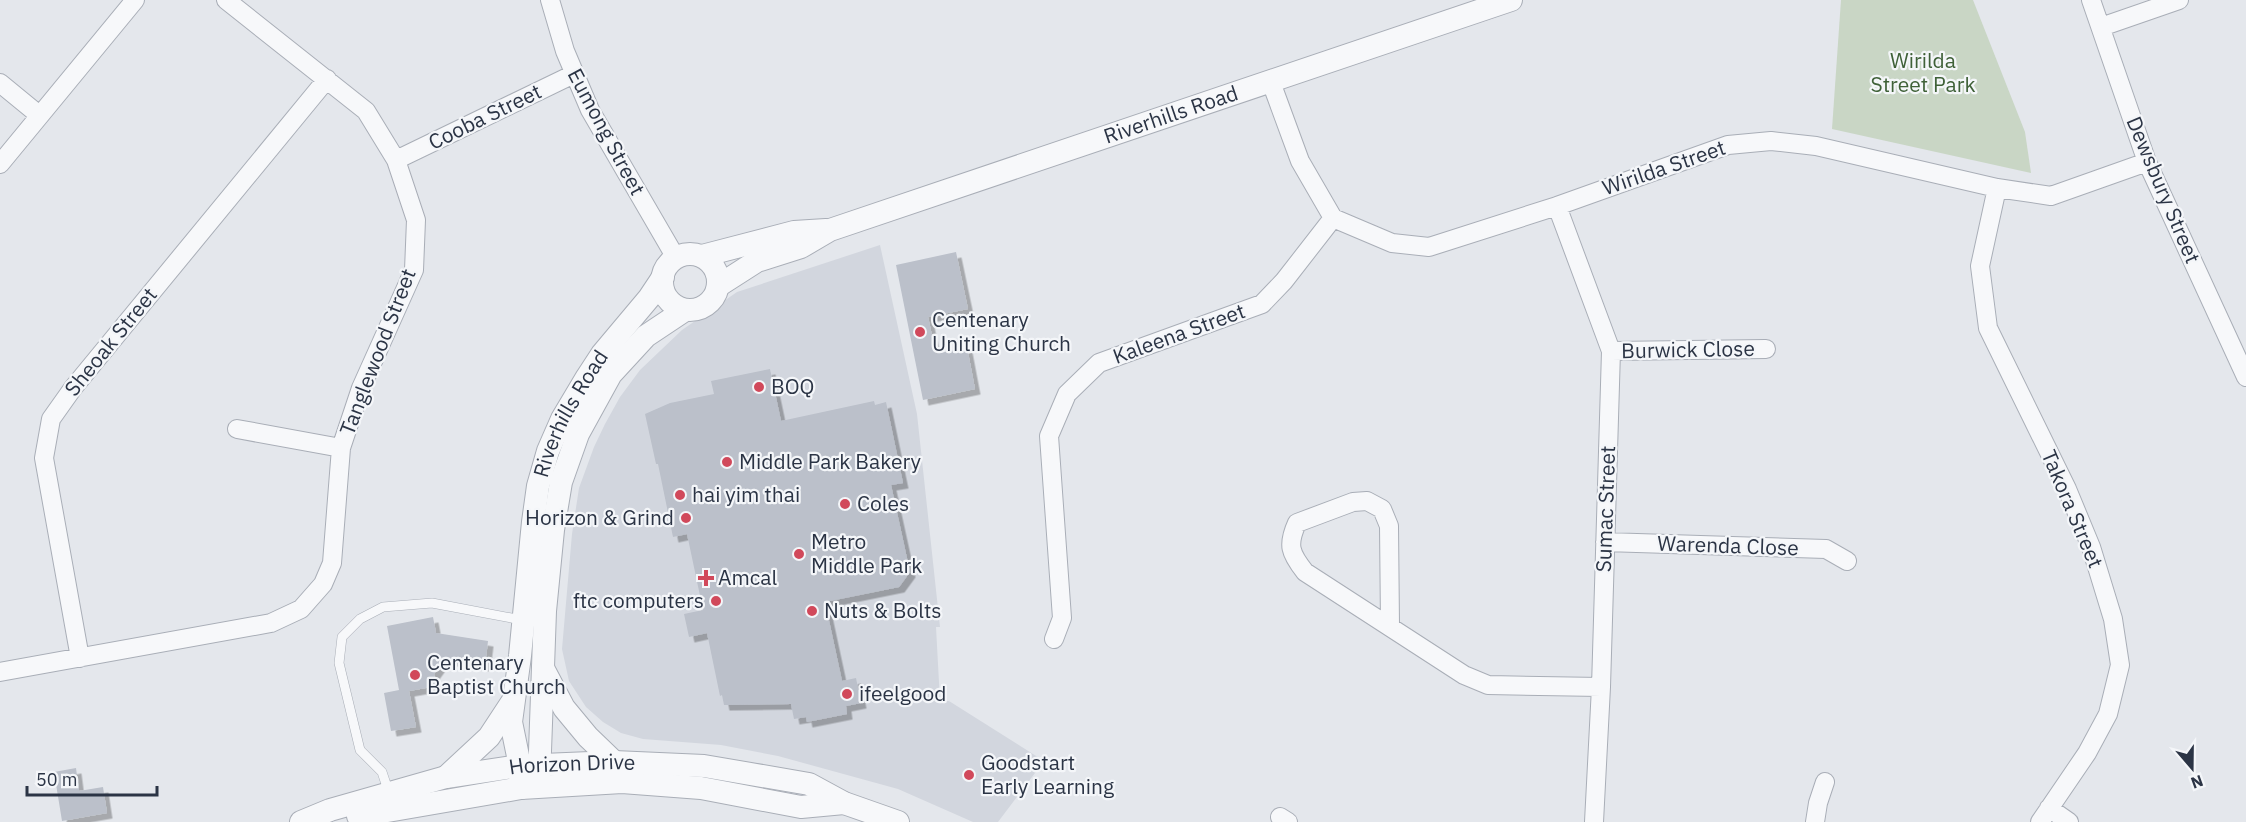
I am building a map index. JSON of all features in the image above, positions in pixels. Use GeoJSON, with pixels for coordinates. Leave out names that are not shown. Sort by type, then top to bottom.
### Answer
{"type":"FeatureCollection","features":[{"type":"Feature","properties":{"kind":"street"},"geometry":{"type":"LineString","coordinates":[[0,164],[135,0]]}},
{"type":"Feature","properties":{"kind":"street","name":"Tanglewood Street"},"geometry":{"type":"LineString","coordinates":[[0,672],[271,623],[301,609],[323,584],[332,563],[341,448],[361,388],[414,270],[416,220],[396,160],[366,111],[226,0]]}},
{"type":"Feature","properties":{"kind":"street","name":"Eumong Street"},"geometry":{"type":"LineString","coordinates":[[550,0],[574,74],[590,110],[676,258]]}},
{"type":"Feature","properties":{"kind":"street","name":"Riverhills Road"},"geometry":{"type":"LineString","coordinates":[[718,286],[757,261],[801,247],[830,230],[1511,0]]}},
{"type":"Feature","properties":{"kind":"street","name":"Dewsbury Street"},"geometry":{"type":"LineString","coordinates":[[2091,0],[2147,162],[2246,377]]}},
{"type":"Feature","properties":{"kind":"street"},"geometry":{"type":"LineString","coordinates":[[2101,27],[2179,0]]}},
{"type":"Feature","properties":{"kind":"street","name":"Cooba Street"},"geometry":{"type":"LineString","coordinates":[[396,160],[574,74]]}},
{"type":"Feature","properties":{"kind":"street","name":"Sheoak Street"},"geometry":{"type":"LineString","coordinates":[[80,658],[44,458],[51,418],[73,388],[327,79]]}},
{"type":"Feature","properties":{"kind":"street"},"geometry":{"type":"LineString","coordinates":[[1271,82],[1300,161],[1333,218]]}},
{"type":"Feature","properties":{"kind":"street"},"geometry":{"type":"LineString","coordinates":[[0,83],[39,115]]}},
{"type":"Feature","properties":{"kind":"street","name":"Wirilda Street"},"geometry":{"type":"LineString","coordinates":[[1333,218],[1392,243],[1429,247],[1557,206],[1728,145],[1771,141],[1816,146],[1997,188],[2051,196],[2147,162]]}},
{"type":"Feature","properties":{"kind":"street","name":"Takora Street"},"geometry":{"type":"LineString","coordinates":[[1997,188],[1980,266],[1988,328],[2067,489],[2091,547],[2113,618],[2120,665],[2108,714],[2087,753],[2045,815]]}},
{"type":"Feature","properties":{"kind":"street","name":"Sumac Street"},"geometry":{"type":"LineString","coordinates":[[1557,206],[1611,351],[1601,687],[1594,822]]}},
{"type":"Feature","properties":{"kind":"street","name":"Kaleena Street"},"geometry":{"type":"LineString","coordinates":[[1054,639],[1062,618],[1049,436],[1067,394],[1099,363],[1262,304],[1284,281],[1333,218]]}},
{"type":"Feature","properties":{"kind":"street","name":"Riverhills Road"},"geometry":{"type":"LineString","coordinates":[[702,256],[794,232],[830,230]]}},
{"type":"Feature","properties":{"kind":"street"},"geometry":{"type":"LineString","coordinates":[[684,255],[702,256],[715,268],[718,286],[711,302],[704,307],[685,310],[668,300],[663,290],[663,277],[668,264],[676,258],[684,255]]}},
{"type":"Feature","properties":{"kind":"street","name":"Riverhills Road"},"geometry":{"type":"LineString","coordinates":[[530,776],[511,722],[538,486],[548,451],[562,419],[587,377],[663,277]]}},
{"type":"Feature","properties":{"kind":"street","name":"Riverhills Road"},"geometry":{"type":"LineString","coordinates":[[530,776],[542,667],[553,530],[561,482],[578,434],[600,390],[628,354],[646,336],[685,310]]}},
{"type":"Feature","properties":{"kind":"street","name":"Burwick Close"},"geometry":{"type":"LineString","coordinates":[[1611,351],[1766,349]]}},
{"type":"Feature","properties":{"kind":"street"},"geometry":{"type":"LineString","coordinates":[[237,429],[341,448]]}},
{"type":"Feature","properties":{"kind":"street"},"geometry":{"type":"LineString","coordinates":[[1390,626],[1389,526],[1382,509],[1366,501],[1353,502],[1297,523],[1290,539],[1294,558],[1305,572],[1464,675],[1488,686],[1601,687]]}},
{"type":"Feature","properties":{"kind":"street","name":"Warenda Close"},"geometry":{"type":"LineString","coordinates":[[1605,542],[1826,549],[1847,561]]}},
{"type":"Feature","properties":{"kind":"street"},"geometry":{"type":"LineString","coordinates":[[542,667],[564,708],[588,737],[614,762]]}},
{"type":"Feature","properties":{"kind":"street"},"geometry":{"type":"LineString","coordinates":[[446,777],[489,736],[514,699]]}},
{"type":"Feature","properties":{"kind":"street","name":"Horizon Drive"},"geometry":{"type":"LineString","coordinates":[[322,822],[530,776],[614,762],[704,766],[809,784],[844,803],[898,822]]}},
{"type":"Feature","properties":{"kind":"street","name":"Horizon Drive"},"geometry":{"type":"LineString","coordinates":[[301,822],[330,810],[446,777],[530,776],[664,784],[736,793],[801,807],[844,803]]}},
{"type":"Feature","properties":{"kind":"street"},"geometry":{"type":"LineString","coordinates":[[1815,822],[1825,782]]}},
{"type":"Feature","properties":{"kind":"street"},"geometry":{"type":"LineString","coordinates":[[2045,815],[2069,822]]}},
{"type":"Feature","properties":{"kind":"lane"},"geometry":{"type":"LineString","coordinates":[[389,794],[382,772],[360,750],[339,663],[342,637],[360,619],[383,607],[432,603],[524,620]]}},
{"type":"Feature","properties":{"kind":"shaded area"},"geometry":{"type":"Polygon","coordinates":[[[880,245],[917,414],[940,627],[936,627],[940,701],[949,701],[1044,761],[998,822],[973,822],[898,789],[778,756],[721,745],[643,739],[621,733],[603,722],[586,707],[569,681],[562,649],[572,534],[579,488],[605,424],[620,397],[640,370],[682,330],[737,292],[880,245]]]}},
{"type":"Feature","properties":{"kind":"green space","name":"Wirilda Street Park"},"geometry":{"type":"Polygon","coordinates":[[[1841,0],[1973,0],[2025,132],[2031,173],[1832,129],[1841,0]]]}},
{"type":"Feature","properties":{"kind":"building","name":"Centenary Uniting Church"},"geometry":{"type":"Polygon","coordinates":[[[956,252],[968,309],[928,317],[936,354],[967,347],[975,389],[923,400],[896,265],[956,252]]]}},
{"type":"Feature","properties":{"kind":"building","name":"Metro Middle Park"},"geometry":{"type":"Polygon","coordinates":[[[770,369],[781,421],[874,401],[875,405],[886,402],[903,483],[891,485],[910,572],[899,587],[825,602],[842,681],[856,678],[861,703],[846,706],[847,714],[807,722],[806,717],[794,719],[791,704],[724,705],[722,695],[720,696],[707,633],[689,637],[684,614],[703,610],[687,534],[673,537],[645,414],[670,403],[714,394],[711,381],[770,369]]]}},
{"type":"Feature","properties":{"kind":"building","name":"Centenary Baptist Church"},"geometry":{"type":"Polygon","coordinates":[[[433,617],[436,633],[488,641],[485,666],[444,660],[434,674],[437,686],[409,691],[416,727],[391,731],[384,693],[399,690],[387,626],[433,617]]]}},
{"type":"Feature","properties":{"kind":"building"},"geometry":{"type":"Polygon","coordinates":[[[76,768],[79,791],[103,787],[107,813],[62,821],[54,772],[76,768]]]}},
{"type":"Feature","properties":{"kind":"place","name":"Centenary Uniting Church"},"geometry":{"type":"Point","coordinates":[920,332]}},
{"type":"Feature","properties":{"kind":"place","name":"BOQ"},"geometry":{"type":"Point","coordinates":[759,387]}},
{"type":"Feature","properties":{"kind":"place","name":"Middle Park Bakery"},"geometry":{"type":"Point","coordinates":[727,462]}},
{"type":"Feature","properties":{"kind":"place","name":"hai yim thai"},"geometry":{"type":"Point","coordinates":[680,495]}},
{"type":"Feature","properties":{"kind":"place","name":"Coles"},"geometry":{"type":"Point","coordinates":[845,504]}},
{"type":"Feature","properties":{"kind":"place","name":"Horizon & Grind"},"geometry":{"type":"Point","coordinates":[686,518]}},
{"type":"Feature","properties":{"kind":"place","name":"Metro Middle Park"},"geometry":{"type":"Point","coordinates":[799,554]}},
{"type":"Feature","properties":{"kind":"place","name":"Amcal"},"geometry":{"type":"Point","coordinates":[706,578]}},
{"type":"Feature","properties":{"kind":"place","name":"ftc computers"},"geometry":{"type":"Point","coordinates":[716,601]}},
{"type":"Feature","properties":{"kind":"place","name":"Nuts & Bolts"},"geometry":{"type":"Point","coordinates":[812,611]}},
{"type":"Feature","properties":{"kind":"place","name":"Centenary Baptist Church"},"geometry":{"type":"Point","coordinates":[415,675]}},
{"type":"Feature","properties":{"kind":"place","name":"ifeelgood"},"geometry":{"type":"Point","coordinates":[847,694]}},
{"type":"Feature","properties":{"kind":"place","name":"Goodstart Early Learning"},"geometry":{"type":"Point","coordinates":[969,775]}}]}
